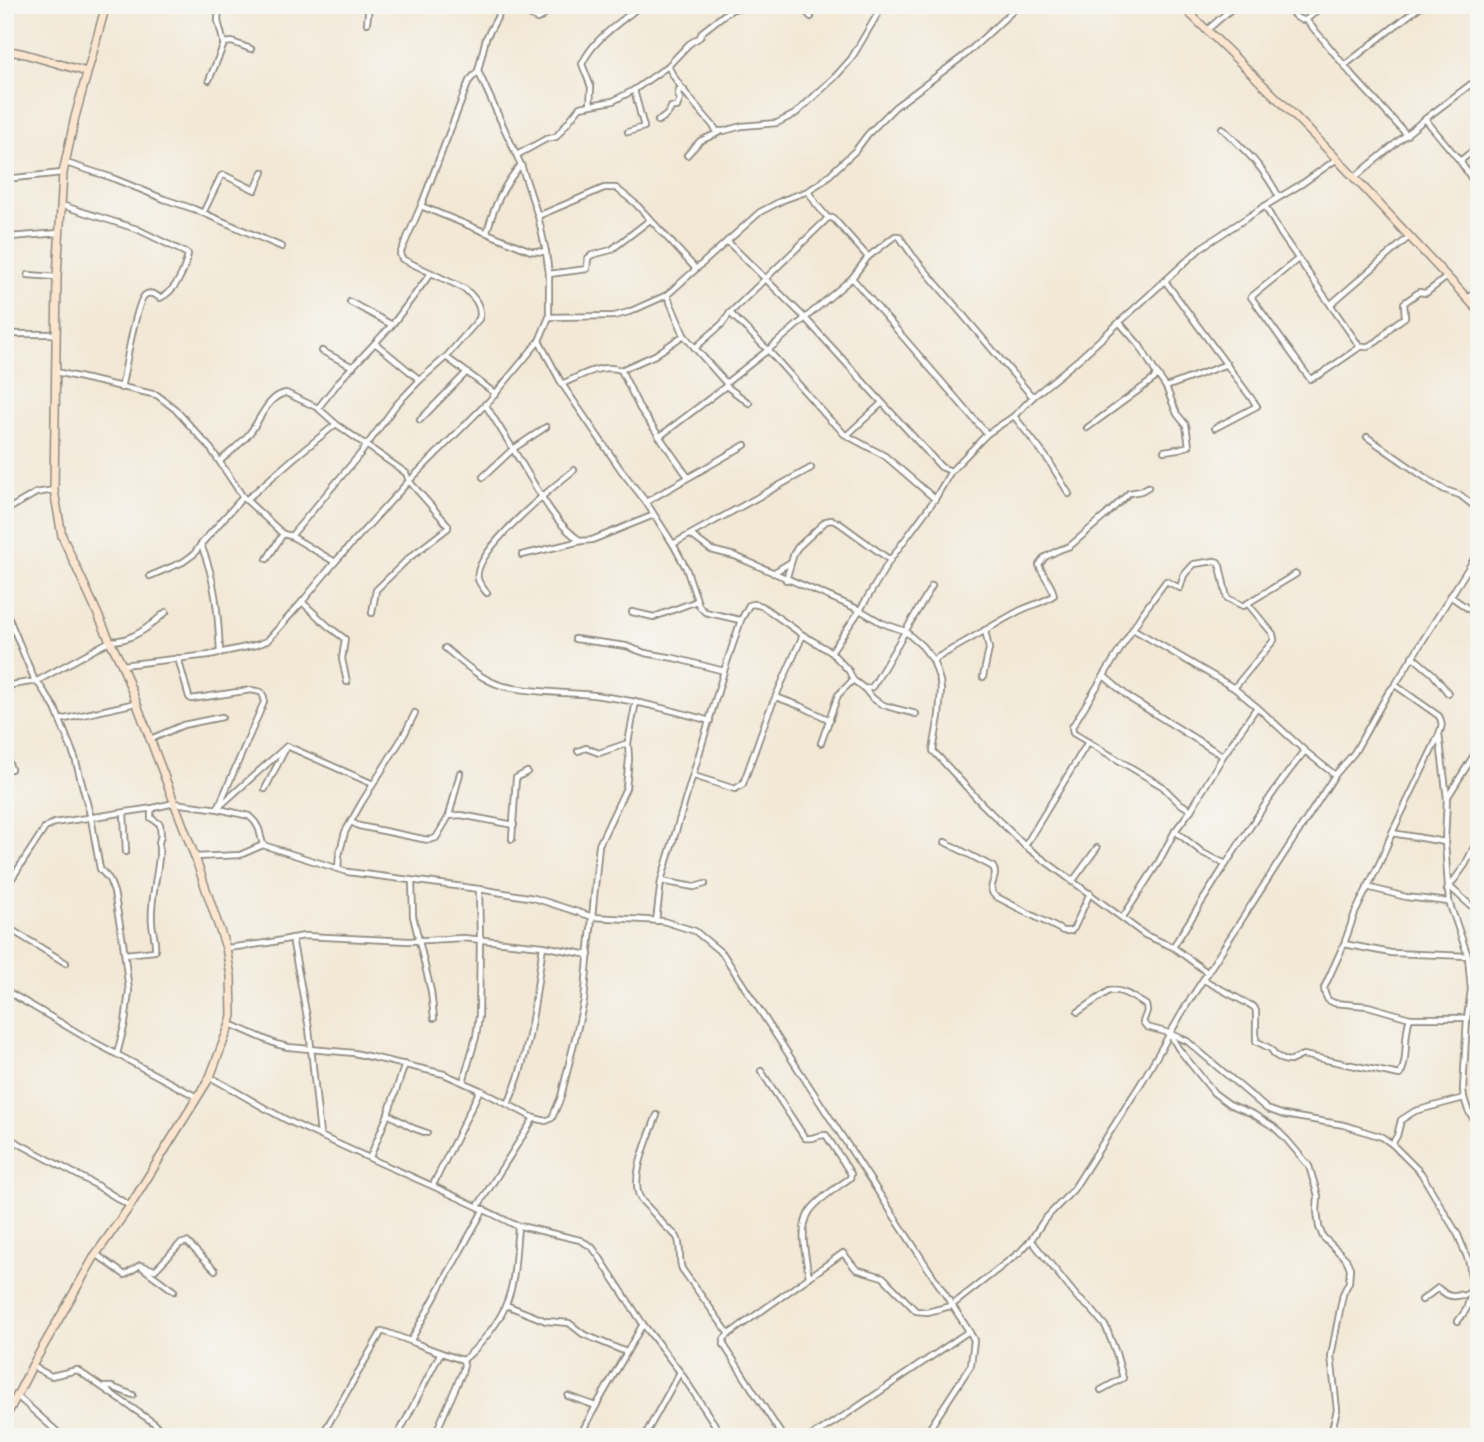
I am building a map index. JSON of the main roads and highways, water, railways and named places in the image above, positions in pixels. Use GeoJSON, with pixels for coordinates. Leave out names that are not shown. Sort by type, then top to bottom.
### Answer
{"type":"FeatureCollection","features":[{"type":"Feature","properties":{"kind":"main road"},"geometry":{"type":"LineString","coordinates":[[5,1419],[96,1254],[131,1206],[210,1077],[232,1015],[231,976],[226,948],[195,857],[122,665],[62,536],[54,490],[55,334],[63,173],[75,117],[106,5]]}},
{"type":"Feature","properties":{"kind":"main road"},"geometry":{"type":"LineString","coordinates":[[1181,5],[1337,159],[1479,311]]}},
{"type":"Feature","properties":{"kind":"main road"},"geometry":{"type":"LineString","coordinates":[[5,50],[87,72]]}}]}
